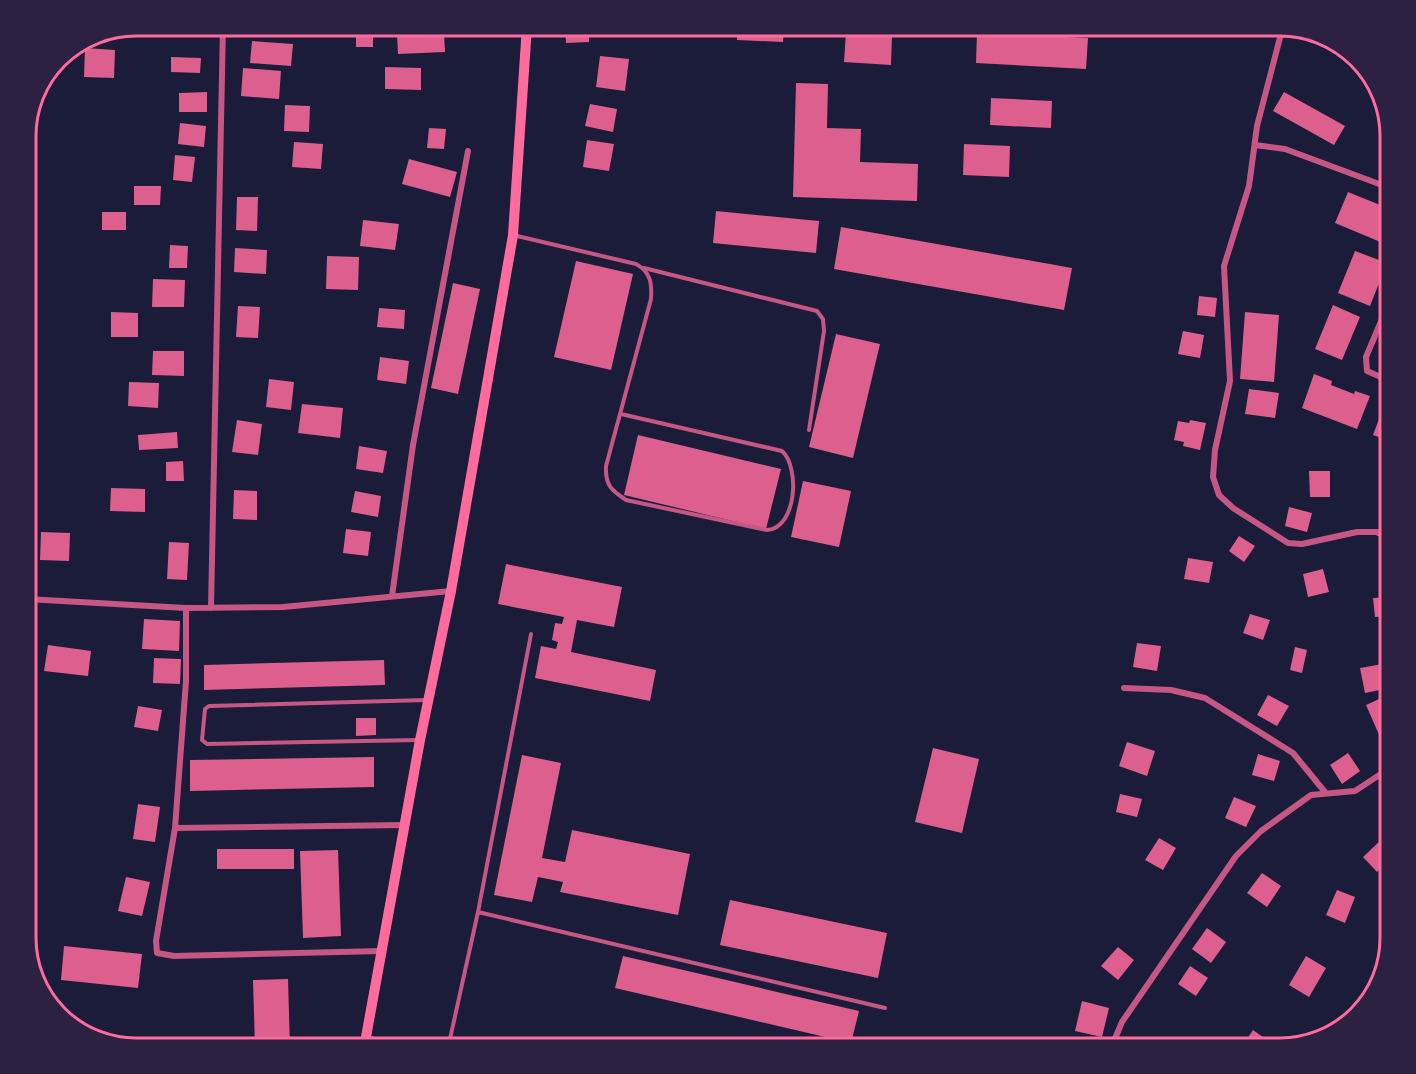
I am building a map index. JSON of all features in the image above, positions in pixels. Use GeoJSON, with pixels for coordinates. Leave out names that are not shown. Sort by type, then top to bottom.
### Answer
{"type":"FeatureCollection","features":[{"type":"Feature","properties":{"kind":"main road"},"geometry":{"type":"LineString","coordinates":[[366,1038],[420,740],[451,591],[513,235],[526,36]]}},
{"type":"Feature","properties":{"kind":"street"},"geometry":{"type":"LineString","coordinates":[[211,608],[224,36]]}},
{"type":"Feature","properties":{"kind":"street"},"geometry":{"type":"LineString","coordinates":[[1279,36],[1262,103],[1249,186],[1224,266],[1230,381],[1215,450],[1213,477],[1219,495],[1233,508],[1288,543],[1302,544],[1357,532],[1380,534]]}},
{"type":"Feature","properties":{"kind":"street"},"geometry":{"type":"LineString","coordinates":[[1255,145],[1285,149],[1380,184]]}},
{"type":"Feature","properties":{"kind":"street"},"geometry":{"type":"LineString","coordinates":[[392,596],[413,445],[468,151]]}},
{"type":"Feature","properties":{"kind":"street"},"geometry":{"type":"LineString","coordinates":[[1380,324],[1366,357],[1367,371],[1380,377]]}},
{"type":"Feature","properties":{"kind":"street"},"geometry":{"type":"LineString","coordinates":[[36,600],[186,608],[283,607],[451,591]]}},
{"type":"Feature","properties":{"kind":"street"},"geometry":{"type":"LineString","coordinates":[[186,608],[186,681],[175,828],[156,941],[157,953],[174,956],[383,951]]}},
{"type":"Feature","properties":{"kind":"street"},"geometry":{"type":"LineString","coordinates":[[1124,688],[1171,690],[1205,698],[1293,753],[1324,792]]}},
{"type":"Feature","properties":{"kind":"street"},"geometry":{"type":"LineString","coordinates":[[1115,1038],[1122,1022],[1236,856],[1283,813],[1311,795],[1324,792],[1355,791],[1380,775]]}},
{"type":"Feature","properties":{"kind":"street"},"geometry":{"type":"LineString","coordinates":[[175,828],[406,825]]}},
{"type":"Feature","properties":{"kind":"lane"},"geometry":{"type":"LineString","coordinates":[[513,235],[623,260],[644,268],[817,311],[823,319],[824,331],[809,430]]}},
{"type":"Feature","properties":{"kind":"lane"},"geometry":{"type":"LineString","coordinates":[[621,414],[782,451],[790,458],[794,470],[788,513],[780,524],[767,530],[626,500],[613,491],[605,479],[621,414],[651,299],[652,285],[644,268]]}},
{"type":"Feature","properties":{"kind":"lane"},"geometry":{"type":"LineString","coordinates":[[450,1038],[478,912],[531,634]]}},
{"type":"Feature","properties":{"kind":"lane"},"geometry":{"type":"LineString","coordinates":[[420,740],[207,744],[202,740],[205,709],[209,706],[429,700]]}},
{"type":"Feature","properties":{"kind":"lane"},"geometry":{"type":"LineString","coordinates":[[478,912],[885,1008]]}},
{"type":"Feature","properties":{"kind":"building"},"geometry":{"type":"Polygon","coordinates":[[[356,36],[373,36],[373,47],[356,47],[356,36]]]}},
{"type":"Feature","properties":{"kind":"building"},"geometry":{"type":"Polygon","coordinates":[[[397,36],[444,36],[445,52],[398,54],[397,36]]]}},
{"type":"Feature","properties":{"kind":"building"},"geometry":{"type":"Polygon","coordinates":[[[566,36],[589,36],[589,42],[566,43],[566,36]]]}},
{"type":"Feature","properties":{"kind":"building"},"geometry":{"type":"Polygon","coordinates":[[[737,36],[783,36],[783,42],[737,40],[737,36]]]}},
{"type":"Feature","properties":{"kind":"building"},"geometry":{"type":"Polygon","coordinates":[[[846,36],[892,36],[891,65],[844,62],[846,36]]]}},
{"type":"Feature","properties":{"kind":"building"},"geometry":{"type":"Polygon","coordinates":[[[977,36],[1088,38],[1086,69],[976,63],[977,36]]]}},
{"type":"Feature","properties":{"kind":"building"},"geometry":{"type":"Polygon","coordinates":[[[252,41],[293,44],[291,66],[250,63],[252,41]]]}},
{"type":"Feature","properties":{"kind":"building"},"geometry":{"type":"Polygon","coordinates":[[[85,50],[115,50],[114,78],[84,77],[85,50]]]}},
{"type":"Feature","properties":{"kind":"building"},"geometry":{"type":"Polygon","coordinates":[[[600,56],[629,59],[625,91],[596,87],[600,56]]]}},
{"type":"Feature","properties":{"kind":"building"},"geometry":{"type":"Polygon","coordinates":[[[171,57],[201,58],[200,73],[171,72],[171,57]]]}},
{"type":"Feature","properties":{"kind":"building"},"geometry":{"type":"Polygon","coordinates":[[[385,67],[421,68],[421,90],[385,89],[385,67]]]}},
{"type":"Feature","properties":{"kind":"building"},"geometry":{"type":"Polygon","coordinates":[[[243,68],[281,71],[279,99],[241,96],[243,68]]]}},
{"type":"Feature","properties":{"kind":"building"},"geometry":{"type":"Polygon","coordinates":[[[796,83],[828,84],[827,128],[861,129],[860,162],[918,164],[917,201],[793,197],[796,83]]]}},
{"type":"Feature","properties":{"kind":"building"},"geometry":{"type":"Polygon","coordinates":[[[207,92],[207,112],[179,112],[179,93],[207,92]]]}},
{"type":"Feature","properties":{"kind":"building"},"geometry":{"type":"Polygon","coordinates":[[[1284,92],[1345,126],[1334,145],[1273,111],[1284,92]]]}},
{"type":"Feature","properties":{"kind":"building"},"geometry":{"type":"Polygon","coordinates":[[[991,98],[1052,101],[1051,128],[990,125],[991,98]]]}},
{"type":"Feature","properties":{"kind":"building"},"geometry":{"type":"Polygon","coordinates":[[[590,104],[617,109],[613,132],[585,126],[590,104]]]}},
{"type":"Feature","properties":{"kind":"building"},"geometry":{"type":"Polygon","coordinates":[[[285,105],[310,106],[309,132],[284,131],[285,105]]]}},
{"type":"Feature","properties":{"kind":"building"},"geometry":{"type":"Polygon","coordinates":[[[180,123],[206,126],[204,147],[178,144],[180,123]]]}},
{"type":"Feature","properties":{"kind":"building"},"geometry":{"type":"Polygon","coordinates":[[[429,128],[446,129],[444,149],[427,148],[429,128]]]}},
{"type":"Feature","properties":{"kind":"building"},"geometry":{"type":"Polygon","coordinates":[[[587,140],[614,144],[609,171],[583,167],[587,140]]]}},
{"type":"Feature","properties":{"kind":"building"},"geometry":{"type":"Polygon","coordinates":[[[294,142],[323,144],[321,169],[292,167],[294,142]]]}},
{"type":"Feature","properties":{"kind":"building"},"geometry":{"type":"Polygon","coordinates":[[[964,144],[1010,146],[1009,177],[963,175],[964,144]]]}},
{"type":"Feature","properties":{"kind":"building"},"geometry":{"type":"Polygon","coordinates":[[[175,155],[195,157],[192,182],[173,180],[175,155]]]}},
{"type":"Feature","properties":{"kind":"building"},"geometry":{"type":"Polygon","coordinates":[[[409,159],[457,172],[450,197],[402,184],[409,159]]]}},
{"type":"Feature","properties":{"kind":"building"},"geometry":{"type":"Polygon","coordinates":[[[134,186],[161,186],[160,205],[134,205],[134,186]]]}},
{"type":"Feature","properties":{"kind":"building"},"geometry":{"type":"Polygon","coordinates":[[[1348,192],[1380,205],[1380,242],[1335,223],[1348,192]]]}},
{"type":"Feature","properties":{"kind":"building"},"geometry":{"type":"Polygon","coordinates":[[[237,197],[258,197],[257,231],[236,230],[237,197]]]}},
{"type":"Feature","properties":{"kind":"building"},"geometry":{"type":"Polygon","coordinates":[[[716,211],[819,221],[816,253],[713,243],[716,211]]]}},
{"type":"Feature","properties":{"kind":"building"},"geometry":{"type":"Polygon","coordinates":[[[102,212],[126,212],[126,230],[102,230],[102,212]]]}},
{"type":"Feature","properties":{"kind":"building"},"geometry":{"type":"Polygon","coordinates":[[[363,220],[399,224],[395,250],[360,246],[363,220]]]}},
{"type":"Feature","properties":{"kind":"building"},"geometry":{"type":"Polygon","coordinates":[[[841,227],[1072,268],[1064,310],[834,269],[841,227]]]}},
{"type":"Feature","properties":{"kind":"building"},"geometry":{"type":"Polygon","coordinates":[[[170,245],[188,246],[187,268],[169,268],[170,245]]]}},
{"type":"Feature","properties":{"kind":"building"},"geometry":{"type":"Polygon","coordinates":[[[235,248],[267,250],[266,274],[234,272],[235,248]]]}},
{"type":"Feature","properties":{"kind":"building"},"geometry":{"type":"Polygon","coordinates":[[[1355,251],[1380,260],[1380,281],[1370,306],[1338,293],[1355,251]]]}},
{"type":"Feature","properties":{"kind":"building"},"geometry":{"type":"Polygon","coordinates":[[[327,256],[359,257],[358,290],[326,289],[327,256]]]}},
{"type":"Feature","properties":{"kind":"building"},"geometry":{"type":"Polygon","coordinates":[[[576,261],[633,274],[611,370],[554,357],[576,261]]]}},
{"type":"Feature","properties":{"kind":"building"},"geometry":{"type":"Polygon","coordinates":[[[153,279],[185,280],[184,307],[152,307],[153,279]]]}},
{"type":"Feature","properties":{"kind":"building"},"geometry":{"type":"Polygon","coordinates":[[[453,283],[480,289],[458,394],[431,388],[453,283]]]}},
{"type":"Feature","properties":{"kind":"building"},"geometry":{"type":"Polygon","coordinates":[[[1199,296],[1217,298],[1215,317],[1197,315],[1199,296]]]}},
{"type":"Feature","properties":{"kind":"building"},"geometry":{"type":"Polygon","coordinates":[[[1333,305],[1360,317],[1342,360],[1315,349],[1333,305]]]}},
{"type":"Feature","properties":{"kind":"building"},"geometry":{"type":"Polygon","coordinates":[[[238,306],[260,307],[258,338],[236,337],[238,306]]]}},
{"type":"Feature","properties":{"kind":"building"},"geometry":{"type":"Polygon","coordinates":[[[379,308],[405,310],[404,329],[377,327],[379,308]]]}},
{"type":"Feature","properties":{"kind":"building"},"geometry":{"type":"Polygon","coordinates":[[[111,312],[138,313],[138,337],[111,337],[111,312]]]}},
{"type":"Feature","properties":{"kind":"building"},"geometry":{"type":"Polygon","coordinates":[[[1245,312],[1279,315],[1274,382],[1240,379],[1245,312]]]}},
{"type":"Feature","properties":{"kind":"building"},"geometry":{"type":"Polygon","coordinates":[[[1183,331],[1204,335],[1200,358],[1178,354],[1183,331]]]}},
{"type":"Feature","properties":{"kind":"building"},"geometry":{"type":"Polygon","coordinates":[[[836,334],[880,344],[853,458],[809,447],[836,334]]]}},
{"type":"Feature","properties":{"kind":"building"},"geometry":{"type":"Polygon","coordinates":[[[153,351],[184,351],[184,376],[152,375],[153,351]]]}},
{"type":"Feature","properties":{"kind":"building"},"geometry":{"type":"Polygon","coordinates":[[[380,357],[409,361],[406,384],[377,380],[380,357]]]}},
{"type":"Feature","properties":{"kind":"building"},"geometry":{"type":"Polygon","coordinates":[[[36,362],[37,362],[36,386],[36,362]]]}},
{"type":"Feature","properties":{"kind":"building"},"geometry":{"type":"Polygon","coordinates":[[[1314,374],[1332,381],[1331,385],[1354,394],[1355,391],[1370,396],[1357,429],[1302,408],[1314,374]]]}},
{"type":"Feature","properties":{"kind":"building"},"geometry":{"type":"Polygon","coordinates":[[[269,379],[294,382],[291,410],[266,407],[269,379]]]}},
{"type":"Feature","properties":{"kind":"building"},"geometry":{"type":"Polygon","coordinates":[[[129,382],[159,383],[158,408],[128,406],[129,382]]]}},
{"type":"Feature","properties":{"kind":"building"},"geometry":{"type":"Polygon","coordinates":[[[1249,389],[1279,393],[1275,418],[1245,414],[1249,389]]]}},
{"type":"Feature","properties":{"kind":"building"},"geometry":{"type":"Polygon","coordinates":[[[302,404],[343,408],[340,438],[298,433],[302,404]]]}},
{"type":"Feature","properties":{"kind":"building"},"geometry":{"type":"Polygon","coordinates":[[[1380,416],[1380,437],[1373,435],[1380,416]]]}},
{"type":"Feature","properties":{"kind":"building"},"geometry":{"type":"Polygon","coordinates":[[[237,420],[262,424],[258,455],[232,452],[237,420]]]}},
{"type":"Feature","properties":{"kind":"building"},"geometry":{"type":"Polygon","coordinates":[[[1190,420],[1206,423],[1200,450],[1183,446],[1184,442],[1174,440],[1178,421],[1189,423],[1190,420]]]}},
{"type":"Feature","properties":{"kind":"building"},"geometry":{"type":"Polygon","coordinates":[[[177,432],[178,448],[139,450],[138,435],[177,432]]]}},
{"type":"Feature","properties":{"kind":"building"},"geometry":{"type":"Polygon","coordinates":[[[638,435],[781,469],[766,529],[624,495],[638,435]]]}},
{"type":"Feature","properties":{"kind":"building"},"geometry":{"type":"Polygon","coordinates":[[[359,446],[387,451],[383,473],[356,469],[359,446]]]}},
{"type":"Feature","properties":{"kind":"building"},"geometry":{"type":"Polygon","coordinates":[[[183,461],[184,481],[166,481],[166,462],[183,461]]]}},
{"type":"Feature","properties":{"kind":"building"},"geometry":{"type":"Polygon","coordinates":[[[1309,471],[1330,471],[1330,497],[1310,497],[1309,471]]]}},
{"type":"Feature","properties":{"kind":"building"},"geometry":{"type":"Polygon","coordinates":[[[803,481],[851,491],[839,547],[791,537],[803,481]]]}},
{"type":"Feature","properties":{"kind":"building"},"geometry":{"type":"Polygon","coordinates":[[[111,488],[145,489],[145,512],[110,511],[111,488]]]}},
{"type":"Feature","properties":{"kind":"building"},"geometry":{"type":"Polygon","coordinates":[[[234,490],[257,491],[257,520],[233,519],[234,490]]]}},
{"type":"Feature","properties":{"kind":"building"},"geometry":{"type":"Polygon","coordinates":[[[355,491],[381,496],[378,517],[351,512],[355,491]]]}},
{"type":"Feature","properties":{"kind":"building"},"geometry":{"type":"Polygon","coordinates":[[[1289,507],[1312,513],[1307,532],[1285,526],[1289,507]]]}},
{"type":"Feature","properties":{"kind":"building"},"geometry":{"type":"Polygon","coordinates":[[[346,529],[371,532],[368,556],[343,553],[346,529]]]}},
{"type":"Feature","properties":{"kind":"building"},"geometry":{"type":"Polygon","coordinates":[[[41,532],[70,533],[69,561],[40,560],[41,532]]]}},
{"type":"Feature","properties":{"kind":"building"},"geometry":{"type":"Polygon","coordinates":[[[1239,536],[1255,546],[1244,562],[1229,551],[1239,536]]]}},
{"type":"Feature","properties":{"kind":"building"},"geometry":{"type":"Polygon","coordinates":[[[169,542],[189,543],[187,580],[167,579],[169,542]]]}},
{"type":"Feature","properties":{"kind":"building"},"geometry":{"type":"Polygon","coordinates":[[[1188,558],[1213,562],[1209,583],[1184,579],[1188,558]]]}},
{"type":"Feature","properties":{"kind":"building"},"geometry":{"type":"Polygon","coordinates":[[[506,564],[622,587],[614,627],[577,620],[571,652],[656,670],[650,701],[535,678],[541,646],[556,649],[558,642],[552,640],[555,623],[562,624],[564,617],[498,604],[506,564]]]}},
{"type":"Feature","properties":{"kind":"building"},"geometry":{"type":"Polygon","coordinates":[[[1323,569],[1329,592],[1308,597],[1303,574],[1323,569]]]}},
{"type":"Feature","properties":{"kind":"building"},"geometry":{"type":"Polygon","coordinates":[[[1373,598],[1380,598],[1380,617],[1375,617],[1373,598]]]}},
{"type":"Feature","properties":{"kind":"building"},"geometry":{"type":"Polygon","coordinates":[[[1250,614],[1270,620],[1263,640],[1243,633],[1250,614]]]}},
{"type":"Feature","properties":{"kind":"building"},"geometry":{"type":"Polygon","coordinates":[[[144,619],[180,621],[179,651],[142,649],[144,619]]]}},
{"type":"Feature","properties":{"kind":"building"},"geometry":{"type":"Polygon","coordinates":[[[1137,643],[1161,646],[1157,671],[1133,667],[1137,643]]]}},
{"type":"Feature","properties":{"kind":"building"},"geometry":{"type":"Polygon","coordinates":[[[48,645],[91,651],[88,676],[44,671],[48,645]]]}},
{"type":"Feature","properties":{"kind":"building"},"geometry":{"type":"Polygon","coordinates":[[[1295,647],[1307,650],[1302,673],[1290,670],[1295,647]]]}},
{"type":"Feature","properties":{"kind":"building"},"geometry":{"type":"Polygon","coordinates":[[[154,658],[181,659],[180,684],[153,683],[154,658]]]}},
{"type":"Feature","properties":{"kind":"building"},"geometry":{"type":"Polygon","coordinates":[[[384,660],[385,685],[204,690],[204,665],[384,660]]]}},
{"type":"Feature","properties":{"kind":"building"},"geometry":{"type":"Polygon","coordinates":[[[1380,664],[1380,690],[1365,693],[1360,668],[1380,664]]]}},
{"type":"Feature","properties":{"kind":"building"},"geometry":{"type":"Polygon","coordinates":[[[1268,695],[1289,706],[1277,726],[1257,715],[1268,695]]]}},
{"type":"Feature","properties":{"kind":"building"},"geometry":{"type":"Polygon","coordinates":[[[1380,699],[1380,737],[1366,705],[1380,699]]]}},
{"type":"Feature","properties":{"kind":"building"},"geometry":{"type":"Polygon","coordinates":[[[138,706],[162,710],[158,731],[134,727],[138,706]]]}},
{"type":"Feature","properties":{"kind":"building"},"geometry":{"type":"Polygon","coordinates":[[[356,718],[376,718],[376,735],[356,736],[356,718]]]}},
{"type":"Feature","properties":{"kind":"building"},"geometry":{"type":"Polygon","coordinates":[[[1127,742],[1155,751],[1147,776],[1119,766],[1127,742]]]}},
{"type":"Feature","properties":{"kind":"building"},"geometry":{"type":"Polygon","coordinates":[[[933,748],[979,759],[962,833],[915,822],[933,748]]]}},
{"type":"Feature","properties":{"kind":"building"},"geometry":{"type":"Polygon","coordinates":[[[1348,753],[1360,771],[1342,784],[1330,765],[1348,753]]]}},
{"type":"Feature","properties":{"kind":"building"},"geometry":{"type":"Polygon","coordinates":[[[1258,754],[1280,761],[1274,781],[1252,775],[1258,754]]]}},
{"type":"Feature","properties":{"kind":"building"},"geometry":{"type":"Polygon","coordinates":[[[522,755],[561,763],[542,858],[565,862],[572,830],[690,854],[678,915],[560,892],[563,882],[538,877],[532,902],[494,895],[522,755]]]}},
{"type":"Feature","properties":{"kind":"building"},"geometry":{"type":"Polygon","coordinates":[[[374,757],[374,787],[190,791],[190,760],[374,757]]]}},
{"type":"Feature","properties":{"kind":"building"},"geometry":{"type":"Polygon","coordinates":[[[1120,794],[1142,799],[1137,817],[1116,812],[1120,794]]]}},
{"type":"Feature","properties":{"kind":"building"},"geometry":{"type":"Polygon","coordinates":[[[1234,797],[1256,806],[1246,827],[1225,818],[1234,797]]]}},
{"type":"Feature","properties":{"kind":"building"},"geometry":{"type":"Polygon","coordinates":[[[138,804],[160,807],[155,842],[133,839],[138,804]]]}},
{"type":"Feature","properties":{"kind":"building"},"geometry":{"type":"Polygon","coordinates":[[[1159,838],[1176,848],[1163,870],[1145,860],[1159,838]]]}},
{"type":"Feature","properties":{"kind":"building"},"geometry":{"type":"Polygon","coordinates":[[[1380,841],[1380,869],[1377,872],[1363,857],[1380,841]]]}},
{"type":"Feature","properties":{"kind":"building"},"geometry":{"type":"Polygon","coordinates":[[[217,849],[294,849],[294,869],[217,869],[217,849]]]}},
{"type":"Feature","properties":{"kind":"building"},"geometry":{"type":"Polygon","coordinates":[[[338,850],[341,936],[303,938],[300,851],[338,850]]]}},
{"type":"Feature","properties":{"kind":"building"},"geometry":{"type":"Polygon","coordinates":[[[1262,873],[1281,886],[1267,907],[1247,893],[1262,873]]]}},
{"type":"Feature","properties":{"kind":"building"},"geometry":{"type":"Polygon","coordinates":[[[126,877],[150,882],[142,916],[118,911],[126,877]]]}},
{"type":"Feature","properties":{"kind":"building"},"geometry":{"type":"Polygon","coordinates":[[[1337,890],[1355,897],[1345,923],[1326,915],[1337,890]]]}},
{"type":"Feature","properties":{"kind":"building"},"geometry":{"type":"Polygon","coordinates":[[[730,900],[887,933],[878,978],[720,945],[730,900]]]}},
{"type":"Feature","properties":{"kind":"building"},"geometry":{"type":"Polygon","coordinates":[[[1207,928],[1226,942],[1211,963],[1192,949],[1207,928]]]}},
{"type":"Feature","properties":{"kind":"building"},"geometry":{"type":"Polygon","coordinates":[[[64,946],[142,954],[138,988],[61,980],[64,946]]]}},
{"type":"Feature","properties":{"kind":"building"},"geometry":{"type":"Polygon","coordinates":[[[1118,947],[1134,960],[1118,980],[1101,966],[1118,947]]]}},
{"type":"Feature","properties":{"kind":"building"},"geometry":{"type":"Polygon","coordinates":[[[623,956],[859,1011],[852,1038],[830,1038],[615,988],[623,956]]]}},
{"type":"Feature","properties":{"kind":"building"},"geometry":{"type":"Polygon","coordinates":[[[1306,956],[1326,968],[1309,997],[1289,985],[1306,956]]]}},
{"type":"Feature","properties":{"kind":"building"},"geometry":{"type":"Polygon","coordinates":[[[1190,966],[1208,978],[1196,996],[1178,984],[1190,966]]]}},
{"type":"Feature","properties":{"kind":"building"},"geometry":{"type":"Polygon","coordinates":[[[288,979],[290,1038],[255,1038],[253,980],[288,979]]]}},
{"type":"Feature","properties":{"kind":"building"},"geometry":{"type":"Polygon","coordinates":[[[1082,1001],[1109,1008],[1102,1037],[1075,1031],[1082,1001]]]}},
{"type":"Feature","properties":{"kind":"building"},"geometry":{"type":"Polygon","coordinates":[[[1253,1030],[1264,1038],[1248,1038],[1253,1030]]]}}]}
